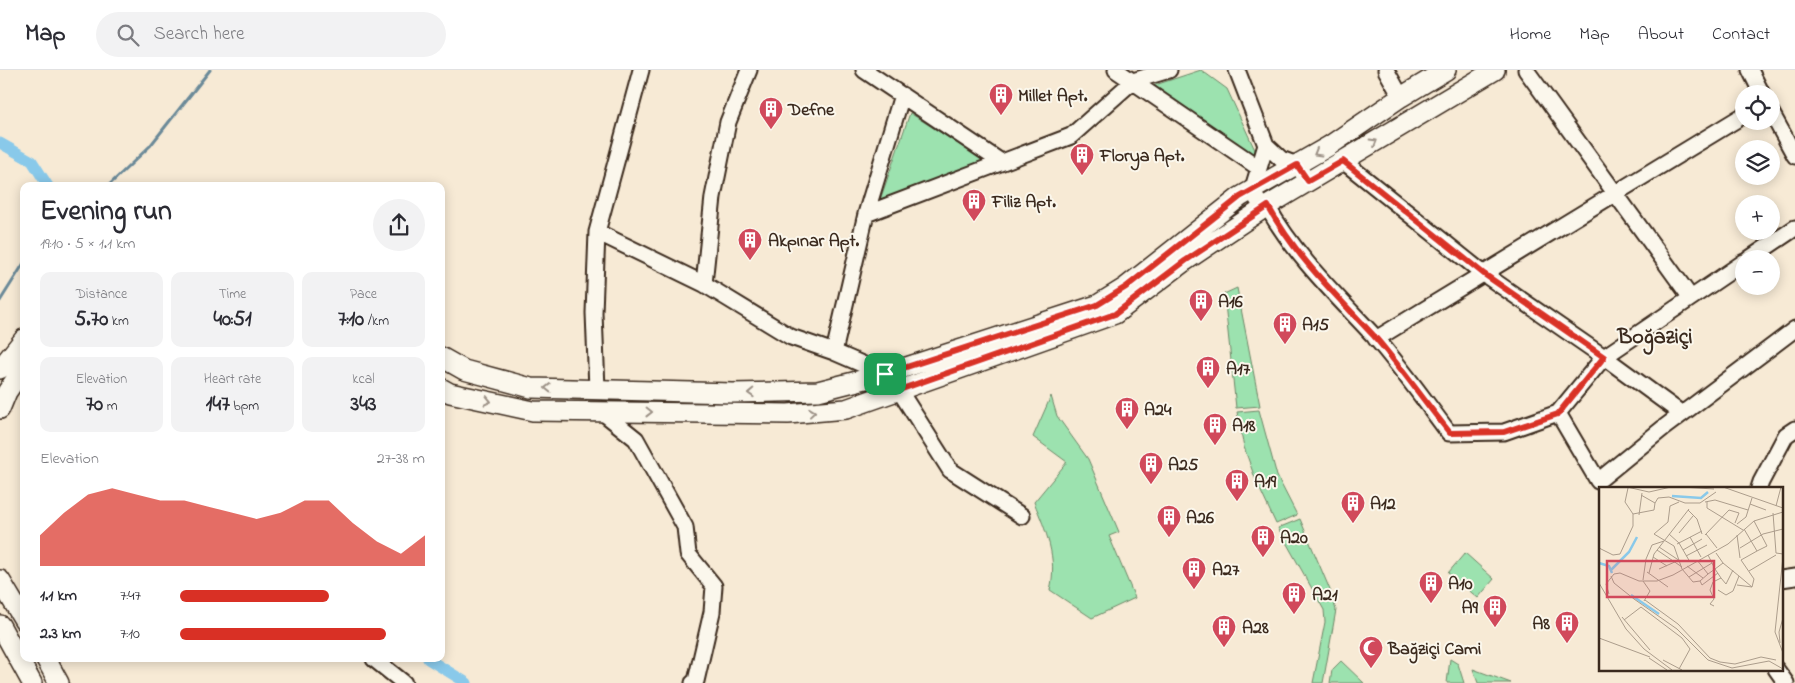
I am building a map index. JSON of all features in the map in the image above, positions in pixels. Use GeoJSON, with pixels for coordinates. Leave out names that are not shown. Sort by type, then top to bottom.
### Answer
{"type":"FeatureCollection","features":[{"type":"Feature","properties":{"kind":"main road"},"geometry":{"type":"LineString","coordinates":[[445,359],[464,370],[532,388],[733,393],[818,391],[885,374],[1097,305],[1126,287],[1240,197],[1329,146],[1401,97],[1446,70]]}},
{"type":"Feature","properties":{"kind":"main road"},"geometry":{"type":"LineString","coordinates":[[445,390],[450,393],[533,411],[788,414],[846,409],[1115,314],[1185,261],[1265,208],[1495,70]]}},
{"type":"Feature","properties":{"kind":"main road"},"geometry":{"type":"LineString","coordinates":[[0,369],[20,344]]}},
{"type":"Feature","properties":{"kind":"main road"},"geometry":{"type":"LineString","coordinates":[[0,409],[7,392],[20,373]]}},
{"type":"Feature","properties":{"kind":"main road"},"geometry":{"type":"LineString","coordinates":[[0,580],[20,613]]}},
{"type":"Feature","properties":{"kind":"main road"},"geometry":{"type":"LineString","coordinates":[[0,625],[20,661]]}},
{"type":"Feature","properties":{"kind":"main road"},"geometry":{"type":"LineString","coordinates":[[20,662],[32,683]]}},
{"type":"Feature","properties":{"kind":"main road"},"geometry":{"type":"LineString","coordinates":[[48,662],[59,683]]}},
{"type":"Feature","properties":{"kind":"street"},"geometry":{"type":"LineString","coordinates":[[597,389],[594,314],[597,232],[641,70]]}},
{"type":"Feature","properties":{"kind":"street"},"geometry":{"type":"LineString","coordinates":[[704,284],[713,197],[728,122],[749,70]]}},
{"type":"Feature","properties":{"kind":"street"},"geometry":{"type":"LineString","coordinates":[[864,70],[1001,162]]}},
{"type":"Feature","properties":{"kind":"street"},"geometry":{"type":"LineString","coordinates":[[1116,70],[1259,168]]}},
{"type":"Feature","properties":{"kind":"street"},"geometry":{"type":"LineString","coordinates":[[866,214],[1072,136],[1133,81],[1169,70]]}},
{"type":"Feature","properties":{"kind":"street"},"geometry":{"type":"LineString","coordinates":[[1225,70],[1239,75],[1266,145],[1281,159],[1297,165],[1308,181]]}},
{"type":"Feature","properties":{"kind":"street"},"geometry":{"type":"LineString","coordinates":[[1386,70],[1401,97]]}},
{"type":"Feature","properties":{"kind":"street"},"geometry":{"type":"LineString","coordinates":[[1526,70],[1691,298]]}},
{"type":"Feature","properties":{"kind":"street"},"geometry":{"type":"LineString","coordinates":[[1750,70],[1758,85]]}},
{"type":"Feature","properties":{"kind":"street"},"geometry":{"type":"LineString","coordinates":[[834,352],[866,214],[902,95]]}},
{"type":"Feature","properties":{"kind":"street"},"geometry":{"type":"LineString","coordinates":[[1376,339],[1735,121]]}},
{"type":"Feature","properties":{"kind":"street"},"geometry":{"type":"LineString","coordinates":[[1780,128],[1795,156]]}},
{"type":"Feature","properties":{"kind":"street"},"geometry":{"type":"LineString","coordinates":[[1266,145],[1252,191],[1299,254],[1376,339],[1450,433],[1504,432],[1558,414],[1604,357],[1735,268]]}},
{"type":"Feature","properties":{"kind":"street"},"geometry":{"type":"LineString","coordinates":[[1343,161],[1484,274],[1604,357],[1682,414]]}},
{"type":"Feature","properties":{"kind":"street"},"geometry":{"type":"LineString","coordinates":[[1762,250],[1795,228]]}},
{"type":"Feature","properties":{"kind":"street"},"geometry":{"type":"LineString","coordinates":[[597,232],[704,284],[791,337],[834,352],[885,374],[899,390],[950,470],[1022,516]]}},
{"type":"Feature","properties":{"kind":"street"},"geometry":{"type":"LineString","coordinates":[[1558,414],[1598,480],[1795,329]]}},
{"type":"Feature","properties":{"kind":"street"},"geometry":{"type":"LineString","coordinates":[[601,411],[636,439],[685,527],[688,554],[714,586],[712,612],[694,683]]}},
{"type":"Feature","properties":{"kind":"street"},"geometry":{"type":"LineString","coordinates":[[1759,487],[1786,435],[1795,429]]}},
{"type":"Feature","properties":{"kind":"street"},"geometry":{"type":"LineString","coordinates":[[1782,579],[1795,577]]}},
{"type":"Feature","properties":{"kind":"street"},"geometry":{"type":"LineString","coordinates":[[378,662],[404,683]]}},
{"type":"Feature","properties":{"kind":"street"},"geometry":{"type":"LineString","coordinates":[[1777,670],[1786,683]]}},
{"type":"Feature","properties":{"kind":"green space"},"geometry":{"type":"Polygon","coordinates":[[[1201,70],[1227,89],[1255,150],[1252,158],[1149,87],[1201,70]]]}},
{"type":"Feature","properties":{"kind":"green space"},"geometry":{"type":"Polygon","coordinates":[[[910,113],[985,161],[880,200],[910,113]]]}},
{"type":"Feature","properties":{"kind":"green space"},"geometry":{"type":"Polygon","coordinates":[[[1237,288],[1260,406],[1236,408],[1224,294],[1237,288]]]}},
{"type":"Feature","properties":{"kind":"green space"},"geometry":{"type":"Polygon","coordinates":[[[1051,396],[1057,416],[1088,459],[1119,532],[1109,536],[1135,598],[1092,618],[1050,590],[1053,567],[1050,545],[1034,502],[1067,462],[1033,437],[1051,396]]]}},
{"type":"Feature","properties":{"kind":"green space"},"geometry":{"type":"Polygon","coordinates":[[[1259,410],[1277,476],[1297,515],[1276,524],[1256,481],[1244,447],[1237,412],[1259,410]]]}},
{"type":"Feature","properties":{"kind":"green space"},"geometry":{"type":"Polygon","coordinates":[[[1300,519],[1330,590],[1336,610],[1323,683],[1313,683],[1325,622],[1324,610],[1278,528],[1300,519]]]}},
{"type":"Feature","properties":{"kind":"green space"},"geometry":{"type":"Polygon","coordinates":[[[1465,553],[1494,579],[1478,598],[1448,573],[1465,553]]]}},
{"type":"Feature","properties":{"kind":"green space"},"geometry":{"type":"Polygon","coordinates":[[[1450,659],[1458,664],[1464,683],[1447,683],[1450,659]]]}},
{"type":"Feature","properties":{"kind":"green space"},"geometry":{"type":"Polygon","coordinates":[[[1341,661],[1364,683],[1330,683],[1332,670],[1341,661]]]}},
{"type":"Feature","properties":{"kind":"green space"},"geometry":{"type":"Polygon","coordinates":[[[1473,669],[1511,683],[1478,683],[1473,669]]]}},
{"type":"Feature","properties":{"kind":"waterway"},"geometry":{"type":"LineString","coordinates":[[112,182],[150,146],[210,70]]}},
{"type":"Feature","properties":{"kind":"waterway"},"geometry":{"type":"LineString","coordinates":[[0,143],[32,161],[45,182]]}},
{"type":"Feature","properties":{"kind":"waterway"},"geometry":{"type":"LineString","coordinates":[[0,301],[20,269]]}},
{"type":"Feature","properties":{"kind":"waterway"},"geometry":{"type":"LineString","coordinates":[[433,662],[467,683]]}},
{"type":"Feature","properties":{"kind":"place","name":"Millet Apt."},"geometry":{"type":"Point","coordinates":[1001,116]}},
{"type":"Feature","properties":{"kind":"place","name":"Defne"},"geometry":{"type":"Point","coordinates":[771,130]}},
{"type":"Feature","properties":{"kind":"place","name":"Florya Apt."},"geometry":{"type":"Point","coordinates":[1082,176]}},
{"type":"Feature","properties":{"kind":"place","name":"Filiz Apt."},"geometry":{"type":"Point","coordinates":[974,222]}},
{"type":"Feature","properties":{"kind":"place","name":"Akpınar Apt."},"geometry":{"type":"Point","coordinates":[750,261]}},
{"type":"Feature","properties":{"kind":"place","name":"A16"},"geometry":{"type":"Point","coordinates":[1201,322]}},
{"type":"Feature","properties":{"kind":"place","name":"A15"},"geometry":{"type":"Point","coordinates":[1285,345]}},
{"type":"Feature","properties":{"kind":"place","name":"A17"},"geometry":{"type":"Point","coordinates":[1208,389]}},
{"type":"Feature","properties":{"kind":"place","name":"A24"},"geometry":{"type":"Point","coordinates":[1127,430]}},
{"type":"Feature","properties":{"kind":"place","name":"A18"},"geometry":{"type":"Point","coordinates":[1215,446]}},
{"type":"Feature","properties":{"kind":"place","name":"A25"},"geometry":{"type":"Point","coordinates":[1151,485]}},
{"type":"Feature","properties":{"kind":"place","name":"A19"},"geometry":{"type":"Point","coordinates":[1237,502]}},
{"type":"Feature","properties":{"kind":"place","name":"A12"},"geometry":{"type":"Point","coordinates":[1353,524]}},
{"type":"Feature","properties":{"kind":"place","name":"A26"},"geometry":{"type":"Point","coordinates":[1169,538]}},
{"type":"Feature","properties":{"kind":"place","name":"A20"},"geometry":{"type":"Point","coordinates":[1263,558]}},
{"type":"Feature","properties":{"kind":"place","name":"A27"},"geometry":{"type":"Point","coordinates":[1194,590]}},
{"type":"Feature","properties":{"kind":"place","name":"A10"},"geometry":{"type":"Point","coordinates":[1431,604]}},
{"type":"Feature","properties":{"kind":"place","name":"A21"},"geometry":{"type":"Point","coordinates":[1294,615]}},
{"type":"Feature","properties":{"kind":"place","name":"A9"},"geometry":{"type":"Point","coordinates":[1495,628]}},
{"type":"Feature","properties":{"kind":"place","name":"A8"},"geometry":{"type":"Point","coordinates":[1567,644]}},
{"type":"Feature","properties":{"kind":"place","name":"A28"},"geometry":{"type":"Point","coordinates":[1224,648]}},
{"type":"Feature","properties":{"kind":"place","name":"Bağziçi Cami"},"geometry":{"type":"Point","coordinates":[1371,669]}},
{"type":"Feature","properties":{"kind":"district","name":"Boğaziçi"},"geometry":{"type":"Point","coordinates":[1655,335]}},
{"type":"Feature","properties":{"kind":"route"},"geometry":{"type":"LineString","coordinates":[[1343,161],[1484,274],[1604,357],[1558,414],[1504,432],[1450,433],[1376,339],[1299,254],[1281,230],[1268,206],[1185,261],[1115,314],[899,390],[885,374],[1097,305],[1126,287],[1240,197],[1297,165],[1308,181],[1343,161]]}}]}
